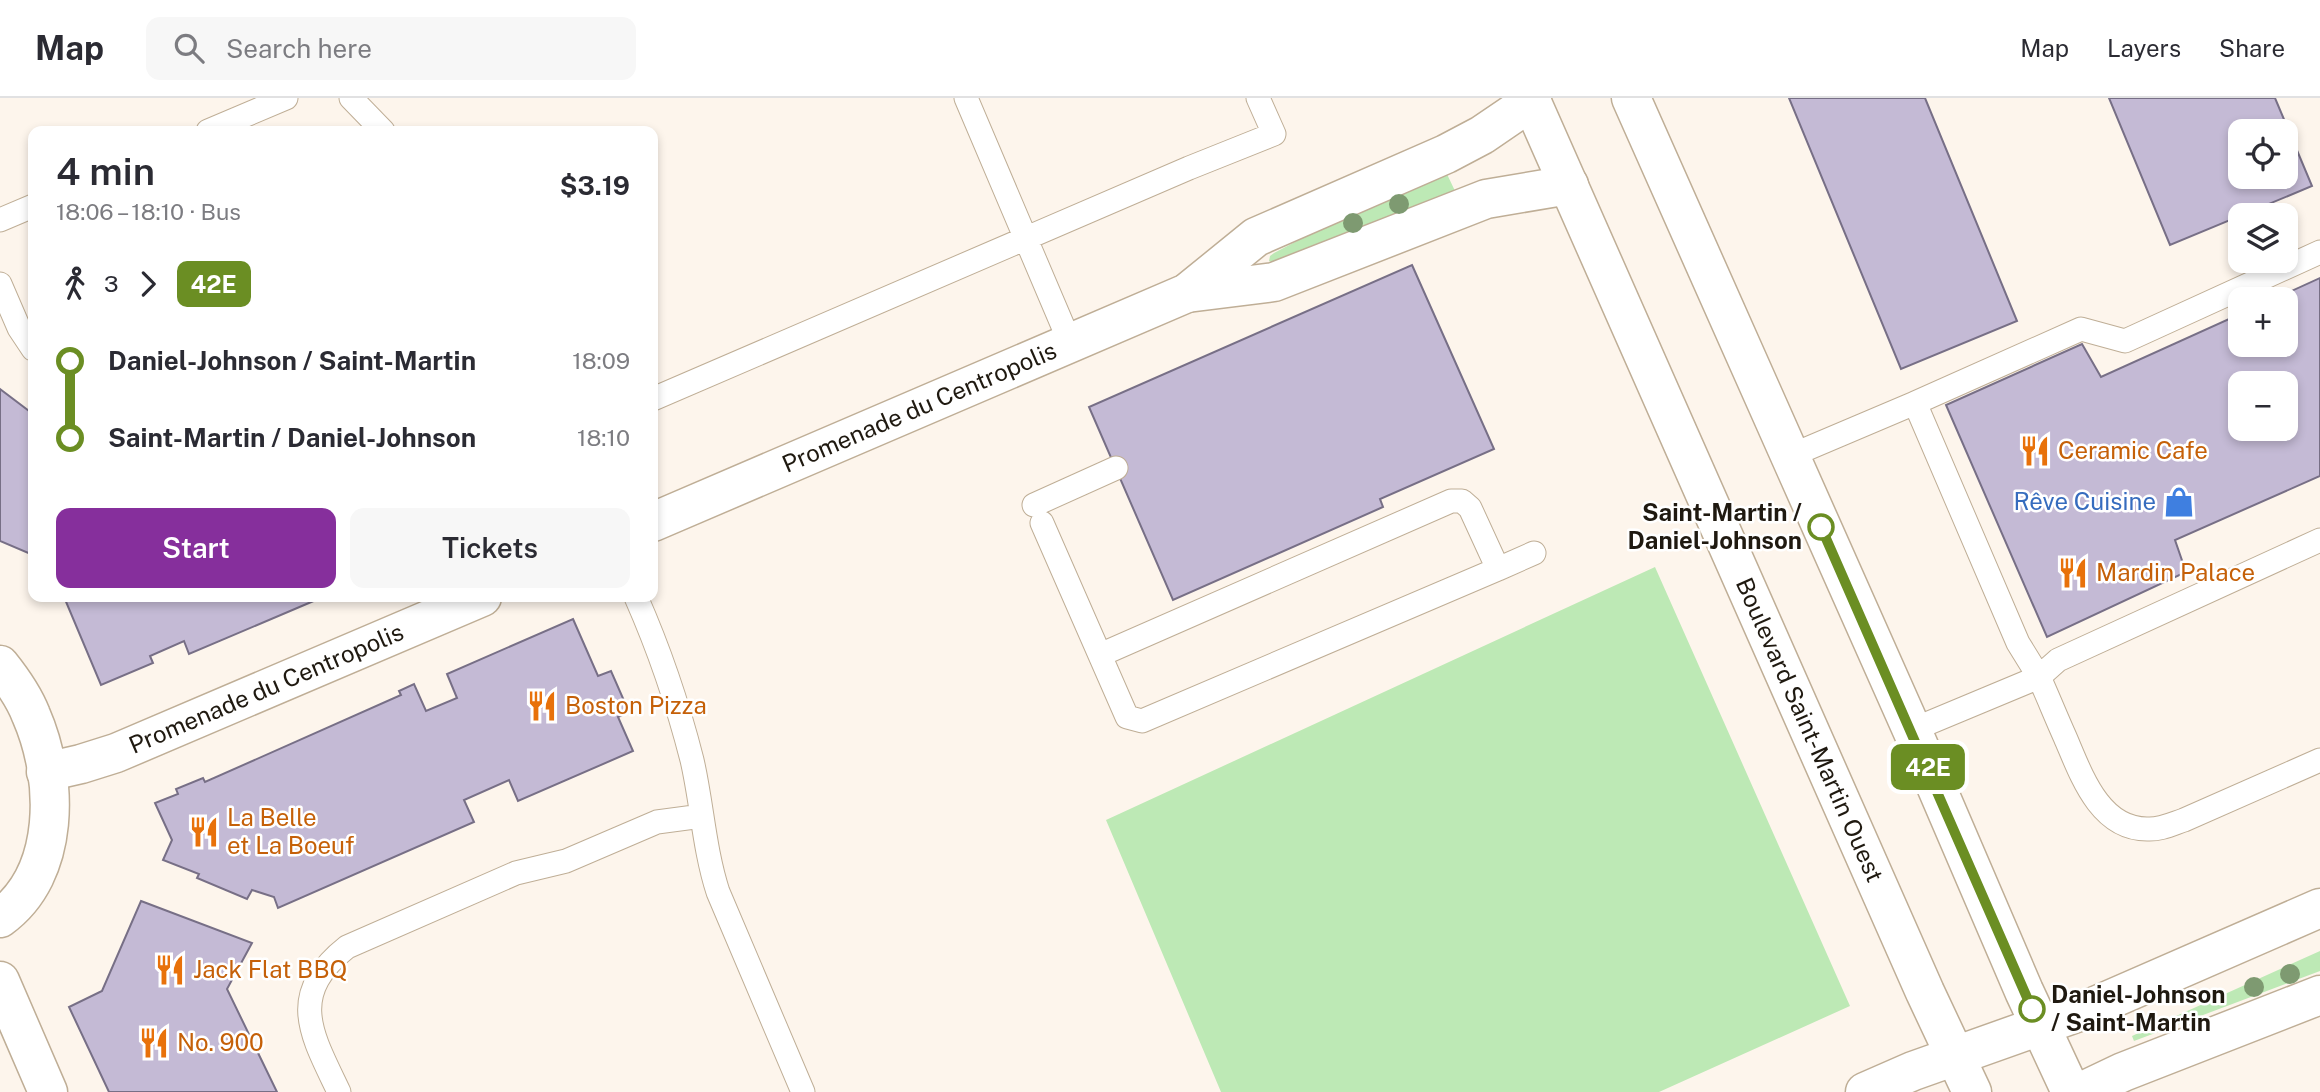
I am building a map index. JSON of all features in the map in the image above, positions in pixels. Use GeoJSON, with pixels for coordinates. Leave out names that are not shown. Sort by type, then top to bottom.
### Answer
{"type":"FeatureCollection","features":[{"type":"Feature","properties":{"kind":"street"},"geometry":{"type":"LineString","coordinates":[[1631,98],[2071,1092]]}},
{"type":"Feature","properties":{"kind":"street","name":"Boulevard Saint-Martin Ouest"},"geometry":{"type":"LineString","coordinates":[[1531,99],[1925,992],[1972,1092]]}},
{"type":"Feature","properties":{"kind":"street","name":"Promenade du Centropolis"},"geometry":{"type":"LineString","coordinates":[[658,520],[1187,293],[1256,237],[1446,154],[1482,135],[1531,99]]}},
{"type":"Feature","properties":{"kind":"street","name":"Promenade du Centropolis"},"geometry":{"type":"LineString","coordinates":[[1187,293],[1274,282],[1486,199],[1569,185]]}},
{"type":"Feature","properties":{"kind":"street","name":"Promenade du Centropolis"},"geometry":{"type":"LineString","coordinates":[[46,772],[116,753],[470,602]]}},
{"type":"Feature","properties":{"kind":"street"},"geometry":{"type":"LineString","coordinates":[[0,665],[24,699],[44,754],[48,815],[43,858],[27,893],[0,918]]}},
{"type":"Feature","properties":{"kind":"street"},"geometry":{"type":"LineString","coordinates":[[1865,1092],[2114,998],[2320,908]]}},
{"type":"Feature","properties":{"kind":"street"},"geometry":{"type":"LineString","coordinates":[[0,981],[48,1092]]}},
{"type":"Feature","properties":{"kind":"street"},"geometry":{"type":"LineString","coordinates":[[2081,1092],[2146,1063],[2320,995]]}},
{"type":"Feature","properties":{"kind":"lane"},"geometry":{"type":"LineString","coordinates":[[220,126],[286,98]]}},
{"type":"Feature","properties":{"kind":"lane"},"geometry":{"type":"LineString","coordinates":[[351,98],[378,126]]}},
{"type":"Feature","properties":{"kind":"lane"},"geometry":{"type":"LineString","coordinates":[[966,98],[1071,345]]}},
{"type":"Feature","properties":{"kind":"lane"},"geometry":{"type":"LineString","coordinates":[[658,397],[1274,134],[1258,98]]}},
{"type":"Feature","properties":{"kind":"lane"},"geometry":{"type":"LineString","coordinates":[[0,220],[28,208]]}},
{"type":"Feature","properties":{"kind":"lane"},"geometry":{"type":"LineString","coordinates":[[1790,456],[2081,329],[2125,341],[2320,252]]}},
{"type":"Feature","properties":{"kind":"lane"},"geometry":{"type":"LineString","coordinates":[[0,284],[19,328],[28,342]]}},
{"type":"Feature","properties":{"kind":"lane"},"geometry":{"type":"LineString","coordinates":[[1915,403],[2018,643],[2039,677],[2084,781],[2095,800],[2111,816],[2137,828],[2164,827],[2320,760]]}},
{"type":"Feature","properties":{"kind":"lane"},"geometry":{"type":"LineString","coordinates":[[1116,468],[1038,514],[1127,717],[1142,721],[1534,553]]}},
{"type":"Feature","properties":{"kind":"lane"},"geometry":{"type":"LineString","coordinates":[[1100,655],[1451,501],[1462,501],[1471,508],[1498,569]]}},
{"type":"Feature","properties":{"kind":"lane"},"geometry":{"type":"LineString","coordinates":[[1912,730],[2039,677],[2058,660],[2320,540]]}},
{"type":"Feature","properties":{"kind":"lane"},"geometry":{"type":"LineString","coordinates":[[638,602],[685,734],[711,866],[724,910],[803,1092]]}},
{"type":"Feature","properties":{"kind":"lane"},"geometry":{"type":"LineString","coordinates":[[339,1092],[314,1041],[309,1016],[319,975],[327,963],[347,947],[516,873],[566,861],[657,822],[702,816]]}},
{"type":"Feature","properties":{"kind":"green space"},"geometry":{"type":"Polygon","coordinates":[[[1446,172],[1455,191],[1373,227],[1269,261],[1274,253],[1343,217],[1446,172]]]}},
{"type":"Feature","properties":{"kind":"green space"},"geometry":{"type":"Polygon","coordinates":[[[1655,567],[1850,1006],[1659,1092],[1221,1092],[1106,820],[1655,567]]]}},
{"type":"Feature","properties":{"kind":"green space"},"geometry":{"type":"Polygon","coordinates":[[[2320,951],[2320,971],[2134,1041],[2132,1036],[2320,951]]]}},
{"type":"Feature","properties":{"kind":"building"},"geometry":{"type":"Polygon","coordinates":[[[1789,98],[1925,98],[2017,321],[1901,369],[1789,98]]]}},
{"type":"Feature","properties":{"kind":"building"},"geometry":{"type":"Polygon","coordinates":[[[2109,98],[2275,98],[2284,119],[2228,119],[2228,189],[2298,189],[2298,153],[2312,186],[2271,203],[2228,203],[2228,221],[2170,245],[2109,98]]]}},
{"type":"Feature","properties":{"kind":"building"},"geometry":{"type":"Polygon","coordinates":[[[1412,265],[1494,449],[1380,499],[1383,507],[1173,600],[1089,407],[1412,265]]]}},
{"type":"Feature","properties":{"kind":"building"},"geometry":{"type":"Polygon","coordinates":[[[2320,278],[2320,476],[2175,540],[2186,572],[2047,637],[1946,405],[2082,344],[2101,377],[2228,319],[2228,357],[2298,357],[2298,288],[2320,278]]]}},
{"type":"Feature","properties":{"kind":"building"},"geometry":{"type":"Polygon","coordinates":[[[0,389],[28,410],[28,553],[0,541],[0,389]]]}},
{"type":"Feature","properties":{"kind":"building"},"geometry":{"type":"Polygon","coordinates":[[[66,602],[311,602],[189,654],[184,641],[150,656],[153,663],[101,685],[66,602]]]}},
{"type":"Feature","properties":{"kind":"building"},"geometry":{"type":"Polygon","coordinates":[[[573,619],[598,676],[611,671],[629,712],[618,717],[633,751],[518,801],[509,780],[464,800],[474,822],[278,908],[274,897],[252,890],[247,899],[197,878],[199,874],[163,860],[172,840],[155,803],[178,794],[176,789],[203,778],[205,782],[401,695],[399,691],[414,684],[426,711],[457,698],[447,674],[573,619]]]}},
{"type":"Feature","properties":{"kind":"building"},"geometry":{"type":"Polygon","coordinates":[[[141,901],[252,943],[227,989],[277,1092],[109,1092],[69,1007],[102,991],[141,901]]]}},
{"type":"Feature","properties":{"kind":"bus line","name":"42E"},"geometry":{"type":"LineString","coordinates":[[1821,527],[2032,1009]]}},
{"type":"Feature","properties":{"kind":"place","name":"Ceramic Cafe"},"geometry":{"type":"Point","coordinates":[2035,451]}},
{"type":"Feature","properties":{"kind":"place","name":"Rêve Cuisine"},"geometry":{"type":"Point","coordinates":[2179,502]}},
{"type":"Feature","properties":{"kind":"place","name":"Saint-Martin / Daniel-Johnson"},"geometry":{"type":"Point","coordinates":[1821,527]}},
{"type":"Feature","properties":{"kind":"place","name":"Mardin Palace"},"geometry":{"type":"Point","coordinates":[2073,573]}},
{"type":"Feature","properties":{"kind":"place","name":"Boston Pizza"},"geometry":{"type":"Point","coordinates":[542,706]}},
{"type":"Feature","properties":{"kind":"place","name":"La Belle et La Boeuf"},"geometry":{"type":"Point","coordinates":[204,832]}},
{"type":"Feature","properties":{"kind":"place","name":"Jack Flat BBQ"},"geometry":{"type":"Point","coordinates":[170,970]}},
{"type":"Feature","properties":{"kind":"place","name":"Daniel-Johnson / Saint-Martin"},"geometry":{"type":"Point","coordinates":[2032,1009]}},
{"type":"Feature","properties":{"kind":"place","name":"No. 900"},"geometry":{"type":"Point","coordinates":[154,1043]}}]}
